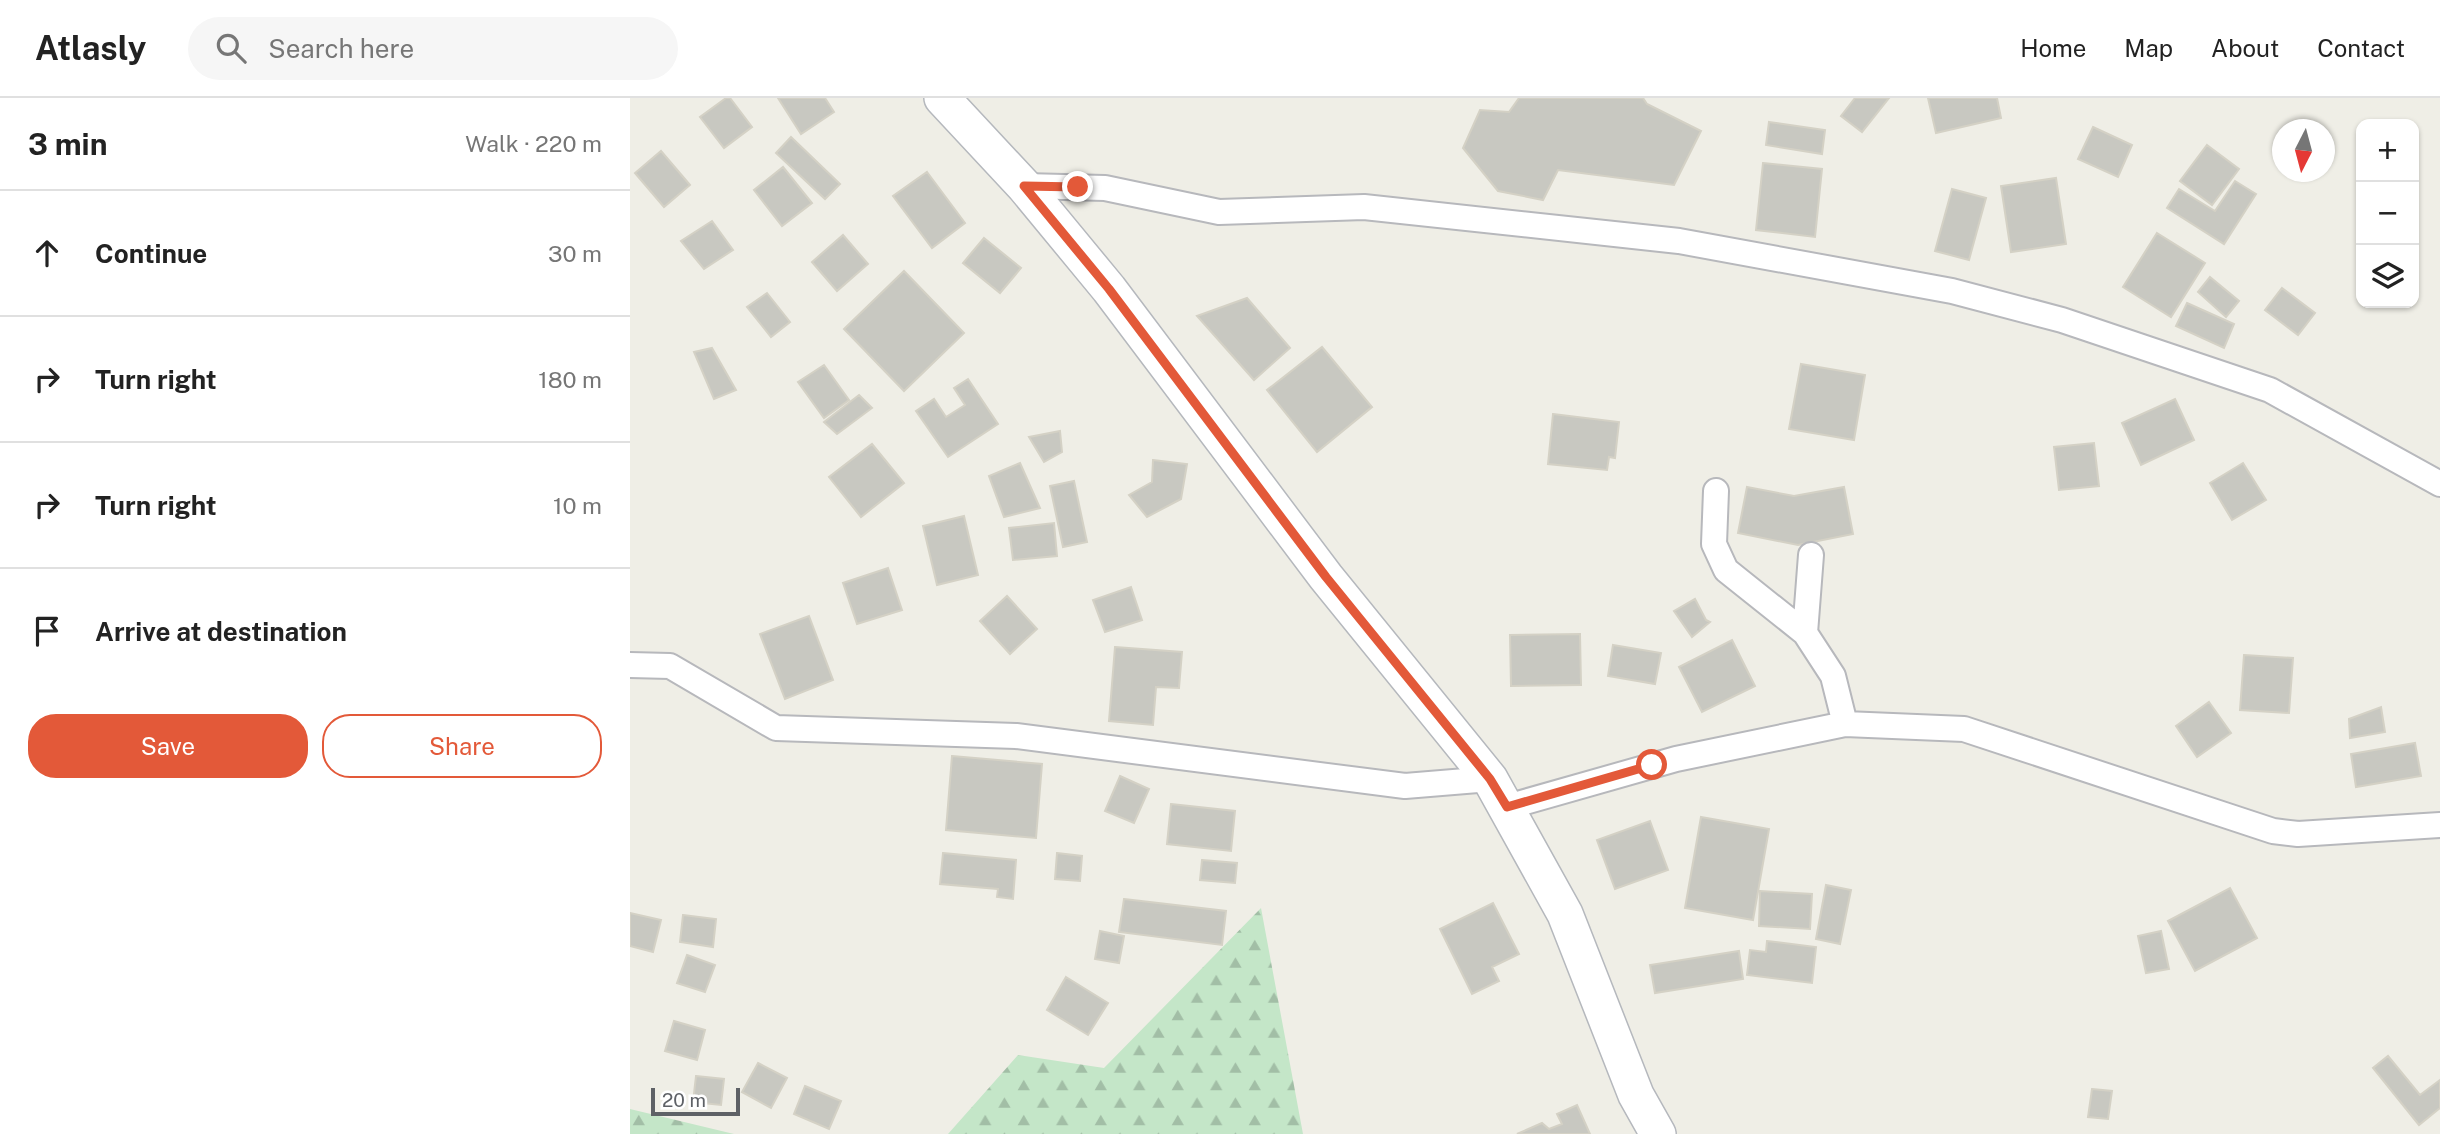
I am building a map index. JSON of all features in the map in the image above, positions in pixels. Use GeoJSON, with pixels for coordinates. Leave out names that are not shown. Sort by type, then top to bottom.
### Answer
{"type":"FeatureCollection","features":[{"type":"Feature","properties":{"kind":"main road"},"geometry":{"type":"LineString","coordinates":[[949,100],[1109,289],[1326,577],[1499,793],[1565,914],[1636,1095],[1658,1134]]}},
{"type":"Feature","properties":{"kind":"street"},"geometry":{"type":"LineString","coordinates":[[1024,186],[1105,188],[1219,212],[1364,207],[1665,239],[1952,291],[2062,320],[2270,390],[2440,484]]}},
{"type":"Feature","properties":{"kind":"street"},"geometry":{"type":"LineString","coordinates":[[1716,491],[1714,544],[1726,570],[1805,633],[1833,676],[1845,724]]}},
{"type":"Feature","properties":{"kind":"street"},"geometry":{"type":"LineString","coordinates":[[1805,633],[1811,555]]}},
{"type":"Feature","properties":{"kind":"street"},"geometry":{"type":"LineString","coordinates":[[630,665],[670,666],[776,728],[1016,736],[1405,786],[1499,793],[1845,724],[1964,729],[2273,831],[2298,834],[2440,825]]}},
{"type":"Feature","properties":{"kind":"green space"},"geometry":{"type":"Polygon","coordinates":[[[1261,908],[1303,1134],[948,1134],[1018,1055],[1104,1068],[1261,908]]]}},
{"type":"Feature","properties":{"kind":"green space"},"geometry":{"type":"Polygon","coordinates":[[[630,1109],[734,1134],[630,1134],[630,1109]]]}},
{"type":"Feature","properties":{"kind":"building"},"geometry":{"type":"Polygon","coordinates":[[[726,98],[730,98],[752,127],[724,148],[700,117],[726,98]]]}},
{"type":"Feature","properties":{"kind":"building"},"geometry":{"type":"Polygon","coordinates":[[[778,98],[825,98],[834,112],[801,134],[778,98]]]}},
{"type":"Feature","properties":{"kind":"building"},"geometry":{"type":"Polygon","coordinates":[[[1519,98],[1643,98],[1647,104],[1701,131],[1674,185],[1558,170],[1543,200],[1498,191],[1463,148],[1480,110],[1509,112],[1519,98]]]}},
{"type":"Feature","properties":{"kind":"building"},"geometry":{"type":"Polygon","coordinates":[[[1855,98],[1889,98],[1862,132],[1841,116],[1855,98]]]}},
{"type":"Feature","properties":{"kind":"building"},"geometry":{"type":"Polygon","coordinates":[[[1928,98],[1997,98],[2001,118],[1936,133],[1928,98]]]}},
{"type":"Feature","properties":{"kind":"building"},"geometry":{"type":"Polygon","coordinates":[[[1769,122],[1825,130],[1822,154],[1766,145],[1769,122]]]}},
{"type":"Feature","properties":{"kind":"building"},"geometry":{"type":"Polygon","coordinates":[[[2093,127],[2132,145],[2118,177],[2078,159],[2093,127]]]}},
{"type":"Feature","properties":{"kind":"building"},"geometry":{"type":"Polygon","coordinates":[[[791,137],[840,184],[825,199],[776,153],[791,137]]]}},
{"type":"Feature","properties":{"kind":"building"},"geometry":{"type":"Polygon","coordinates":[[[2207,145],[2239,169],[2212,205],[2180,181],[2207,145]]]}},
{"type":"Feature","properties":{"kind":"building"},"geometry":{"type":"Polygon","coordinates":[[[661,151],[690,185],[664,207],[635,173],[661,151]]]}},
{"type":"Feature","properties":{"kind":"building"},"geometry":{"type":"Polygon","coordinates":[[[1763,163],[1822,169],[1815,237],[1756,230],[1763,163]]]}},
{"type":"Feature","properties":{"kind":"building"},"geometry":{"type":"Polygon","coordinates":[[[783,167],[812,203],[782,226],[754,190],[783,167]]]}},
{"type":"Feature","properties":{"kind":"building"},"geometry":{"type":"Polygon","coordinates":[[[927,172],[965,223],[932,248],[893,196],[927,172]]]}},
{"type":"Feature","properties":{"kind":"building"},"geometry":{"type":"Polygon","coordinates":[[[2056,178],[2066,244],[2011,252],[2001,186],[2056,178]]]}},
{"type":"Feature","properties":{"kind":"building"},"geometry":{"type":"Polygon","coordinates":[[[2235,181],[2256,194],[2224,244],[2167,208],[2179,189],[2215,211],[2235,181]]]}},
{"type":"Feature","properties":{"kind":"building"},"geometry":{"type":"Polygon","coordinates":[[[1952,189],[1986,198],[1969,260],[1935,251],[1952,189]]]}},
{"type":"Feature","properties":{"kind":"building"},"geometry":{"type":"Polygon","coordinates":[[[712,221],[733,250],[704,269],[681,241],[712,221]]]}},
{"type":"Feature","properties":{"kind":"building"},"geometry":{"type":"Polygon","coordinates":[[[2157,233],[2205,263],[2171,317],[2123,287],[2157,233]]]}},
{"type":"Feature","properties":{"kind":"building"},"geometry":{"type":"Polygon","coordinates":[[[843,235],[868,264],[837,291],[812,262],[843,235]]]}},
{"type":"Feature","properties":{"kind":"building"},"geometry":{"type":"Polygon","coordinates":[[[984,238],[1021,268],[1000,293],[963,263],[984,238]]]}},
{"type":"Feature","properties":{"kind":"building"},"geometry":{"type":"Polygon","coordinates":[[[904,271],[964,333],[904,391],[844,329],[904,271]]]}},
{"type":"Feature","properties":{"kind":"building"},"geometry":{"type":"Polygon","coordinates":[[[2210,277],[2239,301],[2226,317],[2198,292],[2210,277]]]}},
{"type":"Feature","properties":{"kind":"building"},"geometry":{"type":"Polygon","coordinates":[[[2282,288],[2315,313],[2298,335],[2265,310],[2282,288]]]}},
{"type":"Feature","properties":{"kind":"building"},"geometry":{"type":"Polygon","coordinates":[[[767,293],[790,322],[771,337],[747,307],[767,293]]]}},
{"type":"Feature","properties":{"kind":"building"},"geometry":{"type":"Polygon","coordinates":[[[1247,298],[1290,348],[1254,380],[1197,316],[1247,298]]]}},
{"type":"Feature","properties":{"kind":"building"},"geometry":{"type":"Polygon","coordinates":[[[2187,303],[2234,324],[2224,348],[2176,326],[2187,303]]]}},
{"type":"Feature","properties":{"kind":"building"},"geometry":{"type":"Polygon","coordinates":[[[1322,347],[1372,407],[1317,452],[1267,390],[1322,347]]]}},
{"type":"Feature","properties":{"kind":"building"},"geometry":{"type":"Polygon","coordinates":[[[712,348],[736,390],[714,399],[694,352],[712,348]]]}},
{"type":"Feature","properties":{"kind":"building"},"geometry":{"type":"Polygon","coordinates":[[[1801,364],[1865,375],[1854,440],[1789,429],[1801,364]]]}},
{"type":"Feature","properties":{"kind":"building"},"geometry":{"type":"Polygon","coordinates":[[[824,365],[849,400],[824,418],[798,382],[824,365]]]}},
{"type":"Feature","properties":{"kind":"building"},"geometry":{"type":"Polygon","coordinates":[[[968,379],[998,424],[948,457],[916,411],[934,399],[946,417],[965,405],[954,388],[968,379]]]}},
{"type":"Feature","properties":{"kind":"building"},"geometry":{"type":"Polygon","coordinates":[[[859,395],[872,408],[837,434],[824,422],[859,395]]]}},
{"type":"Feature","properties":{"kind":"building"},"geometry":{"type":"Polygon","coordinates":[[[2175,399],[2194,440],[2141,465],[2122,423],[2175,399]]]}},
{"type":"Feature","properties":{"kind":"building"},"geometry":{"type":"Polygon","coordinates":[[[1553,414],[1619,422],[1615,458],[1609,457],[1607,470],[1548,464],[1553,414]]]}},
{"type":"Feature","properties":{"kind":"building"},"geometry":{"type":"Polygon","coordinates":[[[1060,431],[1062,452],[1044,462],[1029,437],[1060,431]]]}},
{"type":"Feature","properties":{"kind":"building"},"geometry":{"type":"Polygon","coordinates":[[[2094,443],[2099,486],[2059,490],[2054,447],[2094,443]]]}},
{"type":"Feature","properties":{"kind":"building"},"geometry":{"type":"Polygon","coordinates":[[[872,444],[904,483],[861,517],[829,477],[872,444]]]}},
{"type":"Feature","properties":{"kind":"building"},"geometry":{"type":"Polygon","coordinates":[[[1153,460],[1187,464],[1181,499],[1147,517],[1129,495],[1152,482],[1153,460]]]}},
{"type":"Feature","properties":{"kind":"building"},"geometry":{"type":"Polygon","coordinates":[[[1020,463],[1040,508],[1004,517],[989,476],[1020,463]]]}},
{"type":"Feature","properties":{"kind":"building"},"geometry":{"type":"Polygon","coordinates":[[[2243,463],[2266,500],[2232,520],[2210,483],[2243,463]]]}},
{"type":"Feature","properties":{"kind":"building"},"geometry":{"type":"Polygon","coordinates":[[[1074,481],[1087,542],[1063,547],[1050,486],[1074,481]]]}},
{"type":"Feature","properties":{"kind":"building"},"geometry":{"type":"Polygon","coordinates":[[[1747,487],[1794,496],[1844,487],[1853,534],[1798,545],[1738,533],[1747,487]]]}},
{"type":"Feature","properties":{"kind":"building"},"geometry":{"type":"Polygon","coordinates":[[[964,516],[978,575],[937,585],[923,526],[964,516]]]}},
{"type":"Feature","properties":{"kind":"building"},"geometry":{"type":"Polygon","coordinates":[[[1054,523],[1057,556],[1013,560],[1009,528],[1054,523]]]}},
{"type":"Feature","properties":{"kind":"building"},"geometry":{"type":"Polygon","coordinates":[[[888,568],[902,610],[857,624],[843,583],[888,568]]]}},
{"type":"Feature","properties":{"kind":"building"},"geometry":{"type":"Polygon","coordinates":[[[1131,587],[1142,620],[1105,632],[1093,600],[1131,587]]]}},
{"type":"Feature","properties":{"kind":"building"},"geometry":{"type":"Polygon","coordinates":[[[1007,596],[1037,629],[1010,654],[980,621],[1007,596]]]}},
{"type":"Feature","properties":{"kind":"building"},"geometry":{"type":"Polygon","coordinates":[[[1695,599],[1706,620],[1710,622],[1692,637],[1674,611],[1695,599]]]}},
{"type":"Feature","properties":{"kind":"building"},"geometry":{"type":"Polygon","coordinates":[[[809,616],[833,680],[785,699],[760,634],[809,616]]]}},
{"type":"Feature","properties":{"kind":"building"},"geometry":{"type":"Polygon","coordinates":[[[1580,634],[1581,685],[1511,686],[1510,635],[1580,634]]]}},
{"type":"Feature","properties":{"kind":"building"},"geometry":{"type":"Polygon","coordinates":[[[1732,640],[1755,686],[1702,712],[1679,667],[1732,640]]]}},
{"type":"Feature","properties":{"kind":"building"},"geometry":{"type":"Polygon","coordinates":[[[1613,645],[1661,653],[1655,684],[1608,676],[1613,645]]]}},
{"type":"Feature","properties":{"kind":"building"},"geometry":{"type":"Polygon","coordinates":[[[1115,647],[1182,652],[1179,688],[1156,687],[1153,725],[1109,721],[1115,647]]]}},
{"type":"Feature","properties":{"kind":"building"},"geometry":{"type":"Polygon","coordinates":[[[2244,655],[2293,658],[2289,713],[2240,710],[2244,655]]]}},
{"type":"Feature","properties":{"kind":"building"},"geometry":{"type":"Polygon","coordinates":[[[2209,702],[2231,733],[2197,757],[2176,726],[2209,702]]]}},
{"type":"Feature","properties":{"kind":"building"},"geometry":{"type":"Polygon","coordinates":[[[2381,707],[2385,732],[2350,738],[2349,719],[2381,707]]]}},
{"type":"Feature","properties":{"kind":"building"},"geometry":{"type":"Polygon","coordinates":[[[2415,743],[2421,776],[2356,787],[2351,754],[2415,743]]]}},
{"type":"Feature","properties":{"kind":"building"},"geometry":{"type":"Polygon","coordinates":[[[952,756],[1042,764],[1036,838],[946,830],[952,756]]]}},
{"type":"Feature","properties":{"kind":"building"},"geometry":{"type":"Polygon","coordinates":[[[1120,776],[1149,789],[1134,823],[1105,811],[1120,776]]]}},
{"type":"Feature","properties":{"kind":"building"},"geometry":{"type":"Polygon","coordinates":[[[1171,804],[1235,811],[1231,851],[1167,844],[1171,804]]]}},
{"type":"Feature","properties":{"kind":"building"},"geometry":{"type":"Polygon","coordinates":[[[1701,817],[1769,829],[1753,920],[1685,908],[1701,817]]]}},
{"type":"Feature","properties":{"kind":"building"},"geometry":{"type":"Polygon","coordinates":[[[1650,821],[1668,870],[1615,889],[1597,840],[1650,821]]]}},
{"type":"Feature","properties":{"kind":"building"},"geometry":{"type":"Polygon","coordinates":[[[943,853],[1016,860],[1013,899],[997,897],[998,889],[940,884],[943,853]]]}},
{"type":"Feature","properties":{"kind":"building"},"geometry":{"type":"Polygon","coordinates":[[[1057,853],[1082,856],[1080,881],[1055,879],[1057,853]]]}},
{"type":"Feature","properties":{"kind":"building"},"geometry":{"type":"Polygon","coordinates":[[[1202,860],[1237,863],[1235,883],[1200,880],[1202,860]]]}},
{"type":"Feature","properties":{"kind":"building"},"geometry":{"type":"Polygon","coordinates":[[[1826,885],[1851,890],[1840,944],[1816,939],[1826,885]]]}},
{"type":"Feature","properties":{"kind":"building"},"geometry":{"type":"Polygon","coordinates":[[[2230,888],[2257,938],[2195,971],[2168,921],[2230,888]]]}},
{"type":"Feature","properties":{"kind":"building"},"geometry":{"type":"Polygon","coordinates":[[[1760,891],[1812,894],[1810,929],[1759,926],[1760,891]]]}},
{"type":"Feature","properties":{"kind":"building"},"geometry":{"type":"Polygon","coordinates":[[[1124,899],[1226,911],[1222,945],[1119,932],[1124,899]]]}},
{"type":"Feature","properties":{"kind":"building"},"geometry":{"type":"Polygon","coordinates":[[[1493,903],[1519,954],[1492,967],[1499,981],[1472,994],[1440,929],[1493,903]]]}},
{"type":"Feature","properties":{"kind":"building"},"geometry":{"type":"Polygon","coordinates":[[[630,913],[661,920],[653,952],[630,946],[630,913]]]}},
{"type":"Feature","properties":{"kind":"building"},"geometry":{"type":"Polygon","coordinates":[[[683,915],[716,919],[713,947],[680,942],[683,915]]]}},
{"type":"Feature","properties":{"kind":"building"},"geometry":{"type":"Polygon","coordinates":[[[1100,931],[1124,936],[1119,963],[1095,959],[1100,931]]]}},
{"type":"Feature","properties":{"kind":"building"},"geometry":{"type":"Polygon","coordinates":[[[2161,931],[2169,969],[2146,973],[2138,936],[2161,931]]]}},
{"type":"Feature","properties":{"kind":"building"},"geometry":{"type":"Polygon","coordinates":[[[1767,941],[1816,947],[1812,983],[1747,975],[1750,950],[1766,952],[1767,941]]]}},
{"type":"Feature","properties":{"kind":"building"},"geometry":{"type":"Polygon","coordinates":[[[1739,951],[1743,979],[1655,993],[1650,965],[1739,951]]]}},
{"type":"Feature","properties":{"kind":"building"},"geometry":{"type":"Polygon","coordinates":[[[687,955],[715,965],[705,992],[677,983],[687,955]]]}},
{"type":"Feature","properties":{"kind":"building"},"geometry":{"type":"Polygon","coordinates":[[[1066,977],[1108,1003],[1088,1035],[1047,1010],[1066,977]]]}},
{"type":"Feature","properties":{"kind":"building"},"geometry":{"type":"Polygon","coordinates":[[[674,1021],[705,1030],[697,1060],[665,1051],[674,1021]]]}},
{"type":"Feature","properties":{"kind":"building"},"geometry":{"type":"Polygon","coordinates":[[[2388,1056],[2420,1095],[2440,1080],[2440,1108],[2419,1125],[2373,1068],[2388,1056]]]}},
{"type":"Feature","properties":{"kind":"building"},"geometry":{"type":"Polygon","coordinates":[[[758,1063],[787,1078],[771,1108],[742,1092],[758,1063]]]}},
{"type":"Feature","properties":{"kind":"building"},"geometry":{"type":"Polygon","coordinates":[[[696,1076],[724,1079],[721,1105],[693,1102],[696,1076]]]}},
{"type":"Feature","properties":{"kind":"building"},"geometry":{"type":"Polygon","coordinates":[[[805,1086],[841,1101],[829,1129],[794,1114],[805,1086]]]}},
{"type":"Feature","properties":{"kind":"building"},"geometry":{"type":"Polygon","coordinates":[[[2092,1089],[2112,1091],[2108,1119],[2088,1117],[2092,1089]]]}},
{"type":"Feature","properties":{"kind":"building"},"geometry":{"type":"Polygon","coordinates":[[[1577,1105],[1590,1134],[1517,1134],[1542,1123],[1549,1129],[1562,1124],[1557,1114],[1577,1105]]]}},
{"type":"Feature","properties":{"kind":"route"},"geometry":{"type":"LineString","coordinates":[[1078,187],[1024,186],[1109,289],[1326,577],[1490,779],[1507,807],[1652,765]]}}]}
